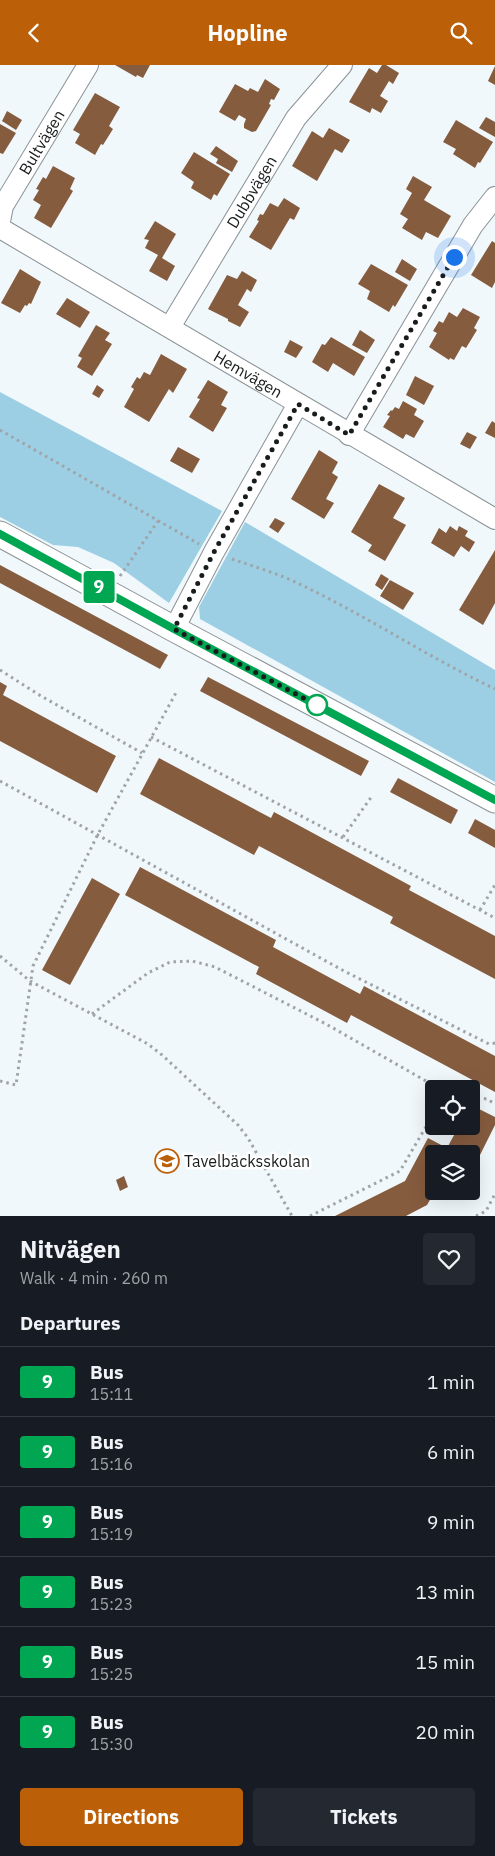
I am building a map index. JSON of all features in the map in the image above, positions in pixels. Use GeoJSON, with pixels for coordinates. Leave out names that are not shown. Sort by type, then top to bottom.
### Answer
{"type":"FeatureCollection","features":[{"type":"Feature","properties":{"kind":"street","name":"Bultvägen"},"geometry":{"type":"LineString","coordinates":[[0,221],[3,206],[88,65]]}},
{"type":"Feature","properties":{"kind":"street","name":"Dubbvägen"},"geometry":{"type":"LineString","coordinates":[[170,327],[296,118],[342,65]]}},
{"type":"Feature","properties":{"kind":"street"},"geometry":{"type":"LineString","coordinates":[[349,435],[473,225],[495,197]]}},
{"type":"Feature","properties":{"kind":"street","name":"Hemvägen"},"geometry":{"type":"LineString","coordinates":[[0,228],[170,327],[349,435],[495,519]]}},
{"type":"Feature","properties":{"kind":"street"},"geometry":{"type":"LineString","coordinates":[[174,629],[214,552],[298,404]]}},
{"type":"Feature","properties":{"kind":"street"},"geometry":{"type":"LineString","coordinates":[[0,534],[495,800]]}},
{"type":"Feature","properties":{"kind":"path"},"geometry":{"type":"LineString","coordinates":[[0,430],[214,552],[292,580],[389,631],[469,677],[495,689]]}},
{"type":"Feature","properties":{"kind":"path"},"geometry":{"type":"LineString","coordinates":[[109,593],[158,521]]}},
{"type":"Feature","properties":{"kind":"path"},"geometry":{"type":"LineString","coordinates":[[0,670],[41,696],[142,753]]}},
{"type":"Feature","properties":{"kind":"path"},"geometry":{"type":"LineString","coordinates":[[0,1081],[16,1085],[33,965],[98,836],[177,691]]}},
{"type":"Feature","properties":{"kind":"path"},"geometry":{"type":"LineString","coordinates":[[151,737],[495,918]]}},
{"type":"Feature","properties":{"kind":"path"},"geometry":{"type":"LineString","coordinates":[[0,781],[344,971],[489,1044],[495,1043]]}},
{"type":"Feature","properties":{"kind":"path"},"geometry":{"type":"LineString","coordinates":[[343,837],[372,796]]}},
{"type":"Feature","properties":{"kind":"path"},"geometry":{"type":"LineString","coordinates":[[480,911],[495,885]]}},
{"type":"Feature","properties":{"kind":"path"},"geometry":{"type":"LineString","coordinates":[[0,956],[30,981],[148,1044],[162,1055],[238,1125],[248,1138],[292,1216]]}},
{"type":"Feature","properties":{"kind":"path"},"geometry":{"type":"LineString","coordinates":[[92,1014],[148,973],[170,963],[192,961],[215,967],[249,984],[326,1024],[425,1080]]}},
{"type":"Feature","properties":{"kind":"path"},"geometry":{"type":"LineString","coordinates":[[480,1098],[487,1099],[495,1104]]}},
{"type":"Feature","properties":{"kind":"path"},"geometry":{"type":"LineString","coordinates":[[310,1216],[400,1171],[425,1128]]}},
{"type":"Feature","properties":{"kind":"path"},"geometry":{"type":"LineString","coordinates":[[476,1216],[486,1211],[495,1194]]}},
{"type":"Feature","properties":{"kind":"shaded area"},"geometry":{"type":"Polygon","coordinates":[[[0,392],[222,511],[169,603],[114,563],[78,547],[53,545],[0,517],[0,392]]]}},
{"type":"Feature","properties":{"kind":"shaded area"},"geometry":{"type":"Polygon","coordinates":[[[245,522],[495,670],[495,782],[200,619],[199,607],[245,522]]]}},
{"type":"Feature","properties":{"kind":"building"},"geometry":{"type":"Polygon","coordinates":[[[115,65],[150,65],[143,78],[137,75],[136,77],[115,65]]]}},
{"type":"Feature","properties":{"kind":"building"},"geometry":{"type":"Polygon","coordinates":[[[382,65],[386,65],[399,73],[393,84],[389,81],[380,96],[388,101],[381,113],[372,108],[370,113],[349,102],[369,68],[377,73],[382,65]]]}},
{"type":"Feature","properties":{"kind":"building"},"geometry":{"type":"Polygon","coordinates":[[[495,66],[495,85],[488,81],[495,66]]]}},
{"type":"Feature","properties":{"kind":"building"},"geometry":{"type":"Polygon","coordinates":[[[265,79],[280,89],[274,100],[271,99],[269,104],[271,105],[256,131],[252,132],[244,128],[246,119],[239,115],[235,121],[219,112],[235,84],[248,91],[250,88],[258,92],[265,79]]]}},
{"type":"Feature","properties":{"kind":"building"},"geometry":{"type":"Polygon","coordinates":[[[95,93],[120,107],[109,126],[113,129],[95,155],[75,143],[80,134],[73,130],[95,93]]]}},
{"type":"Feature","properties":{"kind":"building"},"geometry":{"type":"Polygon","coordinates":[[[7,111],[22,120],[16,130],[2,121],[7,111]]]}},
{"type":"Feature","properties":{"kind":"building"},"geometry":{"type":"Polygon","coordinates":[[[486,117],[495,122],[495,137],[479,128],[486,117]]]}},
{"type":"Feature","properties":{"kind":"building"},"geometry":{"type":"Polygon","coordinates":[[[456,120],[493,142],[475,168],[453,154],[456,149],[443,142],[456,120]]]}},
{"type":"Feature","properties":{"kind":"building"},"geometry":{"type":"Polygon","coordinates":[[[0,124],[16,133],[3,154],[0,153],[0,124]]]}},
{"type":"Feature","properties":{"kind":"building"},"geometry":{"type":"Polygon","coordinates":[[[329,128],[350,140],[342,153],[335,149],[317,181],[292,166],[312,131],[323,138],[329,128]]]}},
{"type":"Feature","properties":{"kind":"building"},"geometry":{"type":"Polygon","coordinates":[[[216,146],[238,161],[232,172],[216,163],[218,159],[210,154],[216,146]]]}},
{"type":"Feature","properties":{"kind":"building"},"geometry":{"type":"Polygon","coordinates":[[[194,152],[230,174],[217,196],[214,194],[211,200],[191,188],[194,182],[181,173],[194,152]]]}},
{"type":"Feature","properties":{"kind":"building"},"geometry":{"type":"Polygon","coordinates":[[[53,166],[75,178],[70,189],[73,191],[51,228],[34,218],[41,205],[33,200],[39,190],[36,189],[43,177],[46,179],[53,166]]]}},
{"type":"Feature","properties":{"kind":"building"},"geometry":{"type":"Polygon","coordinates":[[[413,176],[432,187],[424,200],[451,216],[438,238],[426,232],[422,240],[402,228],[408,219],[400,214],[412,193],[406,189],[413,176]]]}},
{"type":"Feature","properties":{"kind":"building"},"geometry":{"type":"Polygon","coordinates":[[[284,198],[300,208],[294,220],[290,218],[271,250],[249,237],[259,221],[257,220],[260,214],[263,215],[270,203],[278,207],[284,198]]]}},
{"type":"Feature","properties":{"kind":"building"},"geometry":{"type":"Polygon","coordinates":[[[155,221],[176,234],[162,258],[175,266],[167,281],[149,271],[158,255],[145,248],[149,240],[144,239],[155,221]]]}},
{"type":"Feature","properties":{"kind":"building"},"geometry":{"type":"Polygon","coordinates":[[[492,241],[495,243],[495,282],[492,288],[471,275],[492,241]]]}},
{"type":"Feature","properties":{"kind":"building"},"geometry":{"type":"Polygon","coordinates":[[[402,259],[417,269],[410,281],[395,272],[402,259]]]}},
{"type":"Feature","properties":{"kind":"building"},"geometry":{"type":"Polygon","coordinates":[[[371,264],[408,285],[395,307],[393,305],[389,312],[367,299],[370,291],[358,284],[371,264]]]}},
{"type":"Feature","properties":{"kind":"building"},"geometry":{"type":"Polygon","coordinates":[[[20,269],[41,282],[31,304],[25,305],[20,313],[1,303],[20,269]]]}},
{"type":"Feature","properties":{"kind":"building"},"geometry":{"type":"Polygon","coordinates":[[[242,271],[257,280],[251,292],[247,289],[238,305],[249,312],[240,327],[208,309],[227,275],[237,279],[242,271]]]}},
{"type":"Feature","properties":{"kind":"building"},"geometry":{"type":"Polygon","coordinates":[[[67,298],[90,312],[80,328],[56,314],[67,298]]]}},
{"type":"Feature","properties":{"kind":"building"},"geometry":{"type":"Polygon","coordinates":[[[463,308],[480,317],[474,328],[477,330],[466,348],[462,346],[454,360],[450,358],[449,360],[429,347],[437,333],[433,331],[439,321],[443,323],[449,312],[457,317],[463,308]]]}},
{"type":"Feature","properties":{"kind":"building"},"geometry":{"type":"Polygon","coordinates":[[[96,325],[110,333],[105,340],[112,344],[92,376],[77,367],[82,358],[78,356],[96,325]]]}},
{"type":"Feature","properties":{"kind":"building"},"geometry":{"type":"Polygon","coordinates":[[[360,330],[375,340],[367,353],[352,345],[360,330]]]}},
{"type":"Feature","properties":{"kind":"building"},"geometry":{"type":"Polygon","coordinates":[[[331,337],[365,357],[354,376],[333,363],[328,372],[312,362],[322,344],[325,345],[331,337]]]}},
{"type":"Feature","properties":{"kind":"building"},"geometry":{"type":"Polygon","coordinates":[[[290,340],[303,347],[296,358],[284,352],[290,340]]]}},
{"type":"Feature","properties":{"kind":"building"},"geometry":{"type":"Polygon","coordinates":[[[161,354],[187,369],[173,393],[169,389],[149,422],[124,407],[134,389],[131,387],[137,377],[140,379],[144,372],[150,375],[161,354]]]}},
{"type":"Feature","properties":{"kind":"building"},"geometry":{"type":"Polygon","coordinates":[[[415,376],[434,386],[424,405],[406,395],[415,376]]]}},
{"type":"Feature","properties":{"kind":"building"},"geometry":{"type":"Polygon","coordinates":[[[208,380],[228,392],[221,405],[227,408],[213,432],[189,417],[200,399],[197,398],[208,380]]]}},
{"type":"Feature","properties":{"kind":"building"},"geometry":{"type":"Polygon","coordinates":[[[97,385],[104,390],[99,398],[92,394],[97,385]]]}},
{"type":"Feature","properties":{"kind":"building"},"geometry":{"type":"Polygon","coordinates":[[[403,401],[417,409],[414,415],[424,421],[414,438],[406,434],[403,439],[383,427],[390,416],[387,415],[395,407],[399,409],[403,401]]]}},
{"type":"Feature","properties":{"kind":"building"},"geometry":{"type":"Polygon","coordinates":[[[492,421],[495,423],[495,438],[485,433],[492,421]]]}},
{"type":"Feature","properties":{"kind":"building"},"geometry":{"type":"Polygon","coordinates":[[[467,432],[477,437],[470,449],[460,444],[467,432]]]}},
{"type":"Feature","properties":{"kind":"building"},"geometry":{"type":"Polygon","coordinates":[[[178,447],[200,459],[192,473],[170,461],[178,447]]]}},
{"type":"Feature","properties":{"kind":"building"},"geometry":{"type":"Polygon","coordinates":[[[319,450],[338,462],[332,473],[338,477],[326,499],[334,503],[324,519],[291,499],[319,450]]]}},
{"type":"Feature","properties":{"kind":"building"},"geometry":{"type":"Polygon","coordinates":[[[379,484],[405,498],[393,518],[406,525],[385,561],[368,551],[372,545],[351,532],[379,484]]]}},
{"type":"Feature","properties":{"kind":"building"},"geometry":{"type":"Polygon","coordinates":[[[275,518],[285,523],[278,533],[269,527],[275,518]]]}},
{"type":"Feature","properties":{"kind":"building"},"geometry":{"type":"Polygon","coordinates":[[[450,526],[457,531],[459,526],[468,531],[465,536],[475,542],[469,552],[461,546],[454,557],[431,543],[439,528],[446,533],[450,526]]]}},
{"type":"Feature","properties":{"kind":"building"},"geometry":{"type":"Polygon","coordinates":[[[495,550],[495,603],[483,625],[459,610],[495,550]]]}},
{"type":"Feature","properties":{"kind":"building"},"geometry":{"type":"Polygon","coordinates":[[[0,565],[168,655],[160,669],[0,583],[0,565]]]}},
{"type":"Feature","properties":{"kind":"building"},"geometry":{"type":"Polygon","coordinates":[[[381,574],[389,579],[382,590],[375,585],[381,574]]]}},
{"type":"Feature","properties":{"kind":"building"},"geometry":{"type":"Polygon","coordinates":[[[390,580],[414,593],[403,610],[380,596],[390,580]]]}},
{"type":"Feature","properties":{"kind":"building"},"geometry":{"type":"Polygon","coordinates":[[[208,677],[369,761],[361,776],[200,691],[208,677]]]}},
{"type":"Feature","properties":{"kind":"building"},"geometry":{"type":"Polygon","coordinates":[[[0,682],[7,686],[3,695],[116,756],[97,793],[0,741],[0,682]]]}},
{"type":"Feature","properties":{"kind":"building"},"geometry":{"type":"Polygon","coordinates":[[[159,758],[271,818],[274,812],[411,886],[409,890],[495,936],[495,979],[390,923],[393,917],[259,846],[254,855],[140,794],[159,758]]]}},
{"type":"Feature","properties":{"kind":"building"},"geometry":{"type":"Polygon","coordinates":[[[398,778],[458,810],[451,824],[390,792],[398,778]]]}},
{"type":"Feature","properties":{"kind":"building"},"geometry":{"type":"Polygon","coordinates":[[[475,819],[495,830],[495,848],[468,833],[475,819]]]}},
{"type":"Feature","properties":{"kind":"building"},"geometry":{"type":"Polygon","coordinates":[[[140,867],[276,940],[273,947],[360,994],[364,986],[495,1056],[495,1092],[480,1084],[480,1080],[473,1080],[351,1015],[347,1023],[256,974],[259,967],[125,895],[140,867]]]}},
{"type":"Feature","properties":{"kind":"building"},"geometry":{"type":"Polygon","coordinates":[[[92,878],[120,894],[70,985],[42,970],[92,878]]]}},
{"type":"Feature","properties":{"kind":"building"},"geometry":{"type":"Polygon","coordinates":[[[480,1110],[495,1117],[495,1125],[480,1155],[480,1145],[449,1145],[454,1135],[480,1135],[480,1110]]]}},
{"type":"Feature","properties":{"kind":"building"},"geometry":{"type":"Polygon","coordinates":[[[428,1138],[441,1145],[425,1145],[425,1200],[430,1200],[427,1205],[406,1216],[335,1216],[405,1181],[428,1138]]]}},
{"type":"Feature","properties":{"kind":"building"},"geometry":{"type":"Polygon","coordinates":[[[124,1176],[128,1187],[120,1191],[116,1180],[124,1176]]]}},
{"type":"Feature","properties":{"kind":"bus line","name":"9"},"geometry":{"type":"LineString","coordinates":[[0,534],[495,800]]}},
{"type":"Feature","properties":{"kind":"place","name":"Tavelbäcksskolan"},"geometry":{"type":"Point","coordinates":[167,1161]}},
{"type":"Feature","properties":{"kind":"route"},"geometry":{"type":"LineString","coordinates":[[317,705],[322,708],[174,629],[214,552],[298,404],[349,435],[454,257]]}}]}
